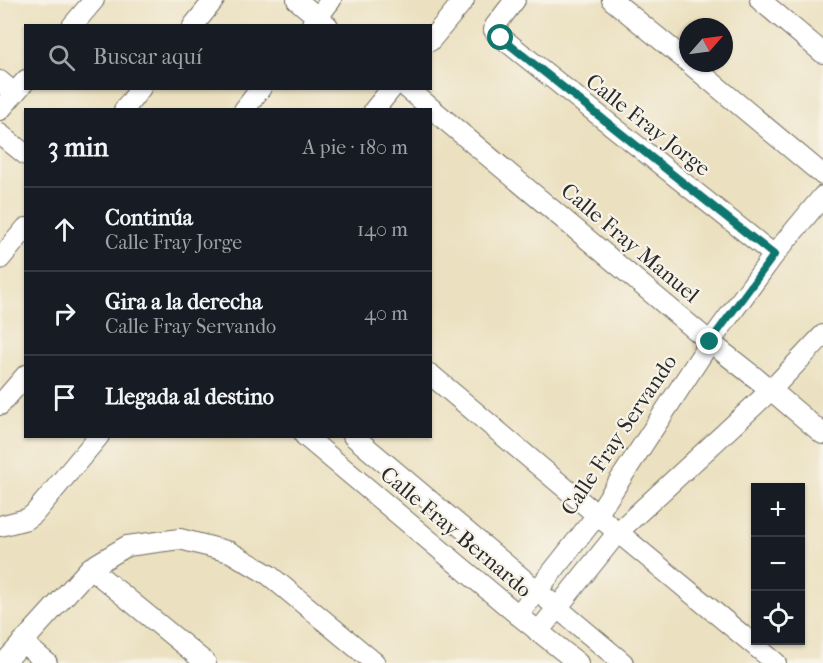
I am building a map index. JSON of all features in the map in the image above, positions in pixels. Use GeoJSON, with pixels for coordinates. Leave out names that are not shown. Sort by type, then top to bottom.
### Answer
{"type":"FeatureCollection","features":[{"type":"Feature","properties":{"kind":"street"},"geometry":{"type":"LineString","coordinates":[[74,24],[94,0]]}},
{"type":"Feature","properties":{"kind":"street"},"geometry":{"type":"LineString","coordinates":[[195,24],[214,0]]}},
{"type":"Feature","properties":{"kind":"street"},"geometry":{"type":"LineString","coordinates":[[297,0],[319,23],[331,0]]}},
{"type":"Feature","properties":{"kind":"street"},"geometry":{"type":"LineString","coordinates":[[432,39],[464,0]]}},
{"type":"Feature","properties":{"kind":"street","name":"Calle Fray Jorge"},"geometry":{"type":"LineString","coordinates":[[515,0],[497,22],[494,30],[501,38],[774,255]]}},
{"type":"Feature","properties":{"kind":"street"},"geometry":{"type":"LineString","coordinates":[[612,0],[679,56]]}},
{"type":"Feature","properties":{"kind":"street"},"geometry":{"type":"LineString","coordinates":[[760,0],[823,52]]}},
{"type":"Feature","properties":{"kind":"street"},"geometry":{"type":"LineString","coordinates":[[699,72],[823,175]]}},
{"type":"Feature","properties":{"kind":"street"},"geometry":{"type":"LineString","coordinates":[[0,110],[13,85]]}},
{"type":"Feature","properties":{"kind":"street"},"geometry":{"type":"LineString","coordinates":[[126,108],[139,90]]}},
{"type":"Feature","properties":{"kind":"street"},"geometry":{"type":"LineString","coordinates":[[246,108],[259,90]]}},
{"type":"Feature","properties":{"kind":"street"},"geometry":{"type":"LineString","coordinates":[[376,108],[390,90]]}},
{"type":"Feature","properties":{"kind":"street","name":"Calle Fray Manuel"},"geometry":{"type":"LineString","coordinates":[[409,90],[431,108]]}},
{"type":"Feature","properties":{"kind":"street","name":"Calle Fray Manuel"},"geometry":{"type":"LineString","coordinates":[[432,109],[823,434]]}},
{"type":"Feature","properties":{"kind":"street"},"geometry":{"type":"LineString","coordinates":[[0,134],[24,153]]}},
{"type":"Feature","properties":{"kind":"street","name":"Calle Fray Servando"},"geometry":{"type":"LineString","coordinates":[[518,615],[597,514],[710,342],[774,255],[823,196]]}},
{"type":"Feature","properties":{"kind":"street"},"geometry":{"type":"LineString","coordinates":[[0,259],[24,230]]}},
{"type":"Feature","properties":{"kind":"street"},"geometry":{"type":"LineString","coordinates":[[538,632],[618,532],[771,390],[823,335]]}},
{"type":"Feature","properties":{"kind":"street"},"geometry":{"type":"LineString","coordinates":[[432,376],[776,663]]}},
{"type":"Feature","properties":{"kind":"street"},"geometry":{"type":"LineString","coordinates":[[0,405],[24,377]]}},
{"type":"Feature","properties":{"kind":"street"},"geometry":{"type":"LineString","coordinates":[[0,526],[27,519],[34,514],[97,438]]}},
{"type":"Feature","properties":{"kind":"street","name":"Calle Fray Bernardo"},"geometry":{"type":"LineString","coordinates":[[306,438],[578,663]]}},
{"type":"Feature","properties":{"kind":"street","name":"Calle Fray Bernardo"},"geometry":{"type":"LineString","coordinates":[[355,438],[623,663]]}},
{"type":"Feature","properties":{"kind":"street"},"geometry":{"type":"LineString","coordinates":[[4,663],[90,568],[128,546],[180,538],[230,552],[269,575],[375,663]]}},
{"type":"Feature","properties":{"kind":"street"},"geometry":{"type":"LineString","coordinates":[[90,568],[206,663]]}},
{"type":"Feature","properties":{"kind":"street"},"geometry":{"type":"LineString","coordinates":[[22,642],[47,663]]}},
{"type":"Feature","properties":{"kind":"route"},"geometry":{"type":"LineString","coordinates":[[501,38],[774,255],[710,342]]}}]}
